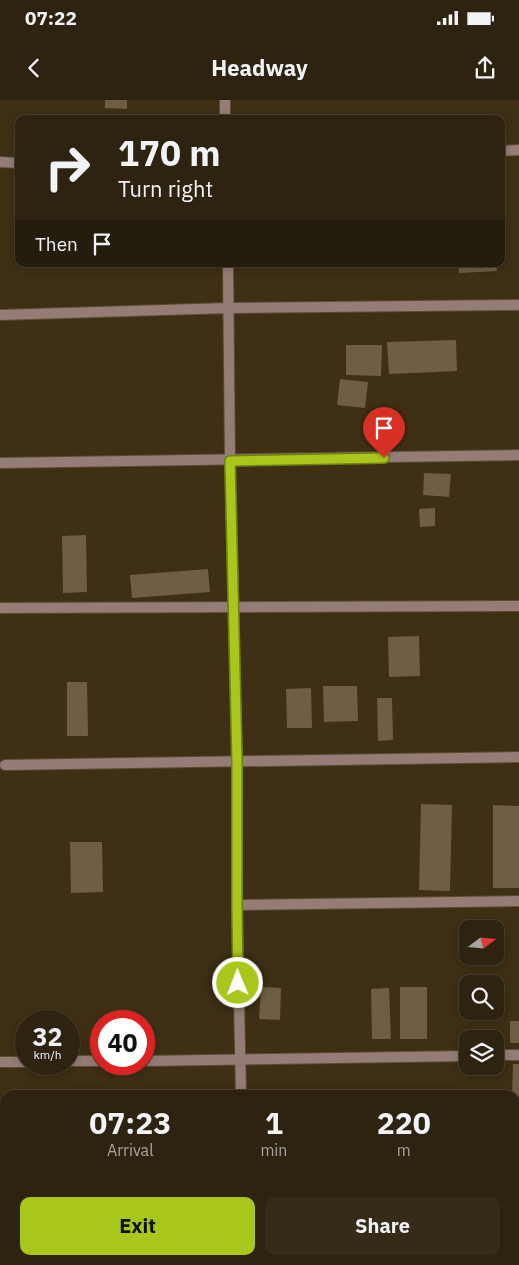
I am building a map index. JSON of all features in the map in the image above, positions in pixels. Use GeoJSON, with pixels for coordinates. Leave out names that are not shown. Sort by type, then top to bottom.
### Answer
{"type":"FeatureCollection","features":[{"type":"Feature","properties":{"kind":"street"},"geometry":{"type":"LineString","coordinates":[[225,100],[225,115]]}},
{"type":"Feature","properties":{"kind":"street"},"geometry":{"type":"LineString","coordinates":[[505,151],[519,150]]}},
{"type":"Feature","properties":{"kind":"street"},"geometry":{"type":"LineString","coordinates":[[0,162],[15,162]]}},
{"type":"Feature","properties":{"kind":"street"},"geometry":{"type":"LineString","coordinates":[[228,267],[241,1090]]}},
{"type":"Feature","properties":{"kind":"street"},"geometry":{"type":"LineString","coordinates":[[0,316],[229,308],[519,305]]}},
{"type":"Feature","properties":{"kind":"street"},"geometry":{"type":"LineString","coordinates":[[0,463],[230,461],[519,455]]}},
{"type":"Feature","properties":{"kind":"street"},"geometry":{"type":"LineString","coordinates":[[0,608],[519,606]]}},
{"type":"Feature","properties":{"kind":"street"},"geometry":{"type":"LineString","coordinates":[[4,765],[519,757]]}},
{"type":"Feature","properties":{"kind":"street"},"geometry":{"type":"LineString","coordinates":[[237,905],[519,901]]}},
{"type":"Feature","properties":{"kind":"street"},"geometry":{"type":"LineString","coordinates":[[504,1055],[519,1055]]}},
{"type":"Feature","properties":{"kind":"street"},"geometry":{"type":"LineString","coordinates":[[155,1061],[459,1056]]}},
{"type":"Feature","properties":{"kind":"street"},"geometry":{"type":"LineString","coordinates":[[0,1062],[15,1062]]}},
{"type":"Feature","properties":{"kind":"building"},"geometry":{"type":"Polygon","coordinates":[[[105,100],[127,100],[127,109],[105,108],[105,100]]]}},
{"type":"Feature","properties":{"kind":"building"},"geometry":{"type":"Polygon","coordinates":[[[458,267],[496,267],[497,271],[459,273],[458,267]]]}},
{"type":"Feature","properties":{"kind":"building"},"geometry":{"type":"Polygon","coordinates":[[[456,340],[457,371],[389,374],[387,342],[456,340]]]}},
{"type":"Feature","properties":{"kind":"building"},"geometry":{"type":"Polygon","coordinates":[[[346,345],[382,345],[381,376],[346,375],[346,345]]]}},
{"type":"Feature","properties":{"kind":"building"},"geometry":{"type":"Polygon","coordinates":[[[340,379],[368,382],[365,408],[337,405],[340,379]]]}},
{"type":"Feature","properties":{"kind":"building"},"geometry":{"type":"Polygon","coordinates":[[[424,473],[451,474],[449,497],[423,495],[424,473]]]}},
{"type":"Feature","properties":{"kind":"building"},"geometry":{"type":"Polygon","coordinates":[[[435,508],[435,526],[420,527],[419,509],[435,508]]]}},
{"type":"Feature","properties":{"kind":"building"},"geometry":{"type":"Polygon","coordinates":[[[86,535],[87,592],[63,593],[62,536],[86,535]]]}},
{"type":"Feature","properties":{"kind":"building"},"geometry":{"type":"Polygon","coordinates":[[[208,569],[210,592],[132,598],[130,575],[208,569]]]}},
{"type":"Feature","properties":{"kind":"building"},"geometry":{"type":"Polygon","coordinates":[[[419,636],[420,676],[389,677],[388,637],[419,636]]]}},
{"type":"Feature","properties":{"kind":"building"},"geometry":{"type":"Polygon","coordinates":[[[67,682],[87,682],[88,736],[67,736],[67,682]]]}},
{"type":"Feature","properties":{"kind":"building"},"geometry":{"type":"Polygon","coordinates":[[[323,686],[357,686],[358,721],[324,722],[323,686]]]}},
{"type":"Feature","properties":{"kind":"building"},"geometry":{"type":"Polygon","coordinates":[[[311,688],[312,728],[287,728],[286,689],[311,688]]]}},
{"type":"Feature","properties":{"kind":"building"},"geometry":{"type":"Polygon","coordinates":[[[377,698],[392,698],[393,740],[378,741],[377,698]]]}},
{"type":"Feature","properties":{"kind":"building"},"geometry":{"type":"Polygon","coordinates":[[[421,804],[452,805],[450,891],[419,890],[421,804]]]}},
{"type":"Feature","properties":{"kind":"building"},"geometry":{"type":"Polygon","coordinates":[[[493,805],[519,806],[519,888],[493,888],[493,805]]]}},
{"type":"Feature","properties":{"kind":"building"},"geometry":{"type":"Polygon","coordinates":[[[70,842],[102,842],[103,892],[71,893],[70,842]]]}},
{"type":"Feature","properties":{"kind":"building"},"geometry":{"type":"Polygon","coordinates":[[[261,987],[281,988],[280,1020],[259,1019],[261,987]]]}},
{"type":"Feature","properties":{"kind":"building"},"geometry":{"type":"Polygon","coordinates":[[[400,987],[427,987],[427,1039],[400,1039],[400,987]]]}},
{"type":"Feature","properties":{"kind":"building"},"geometry":{"type":"Polygon","coordinates":[[[389,988],[391,1039],[372,1039],[371,989],[389,988]]]}},
{"type":"Feature","properties":{"kind":"building"},"geometry":{"type":"Polygon","coordinates":[[[510,1021],[519,1021],[519,1043],[510,1043],[510,1021]]]}},
{"type":"Feature","properties":{"kind":"building"},"geometry":{"type":"Polygon","coordinates":[[[513,1064],[519,1064],[519,1090],[512,1090],[513,1064]]]}},
{"type":"Feature","properties":{"kind":"route"},"geometry":{"type":"LineString","coordinates":[[238,983],[237,760],[230,461],[384,458]]}}]}
